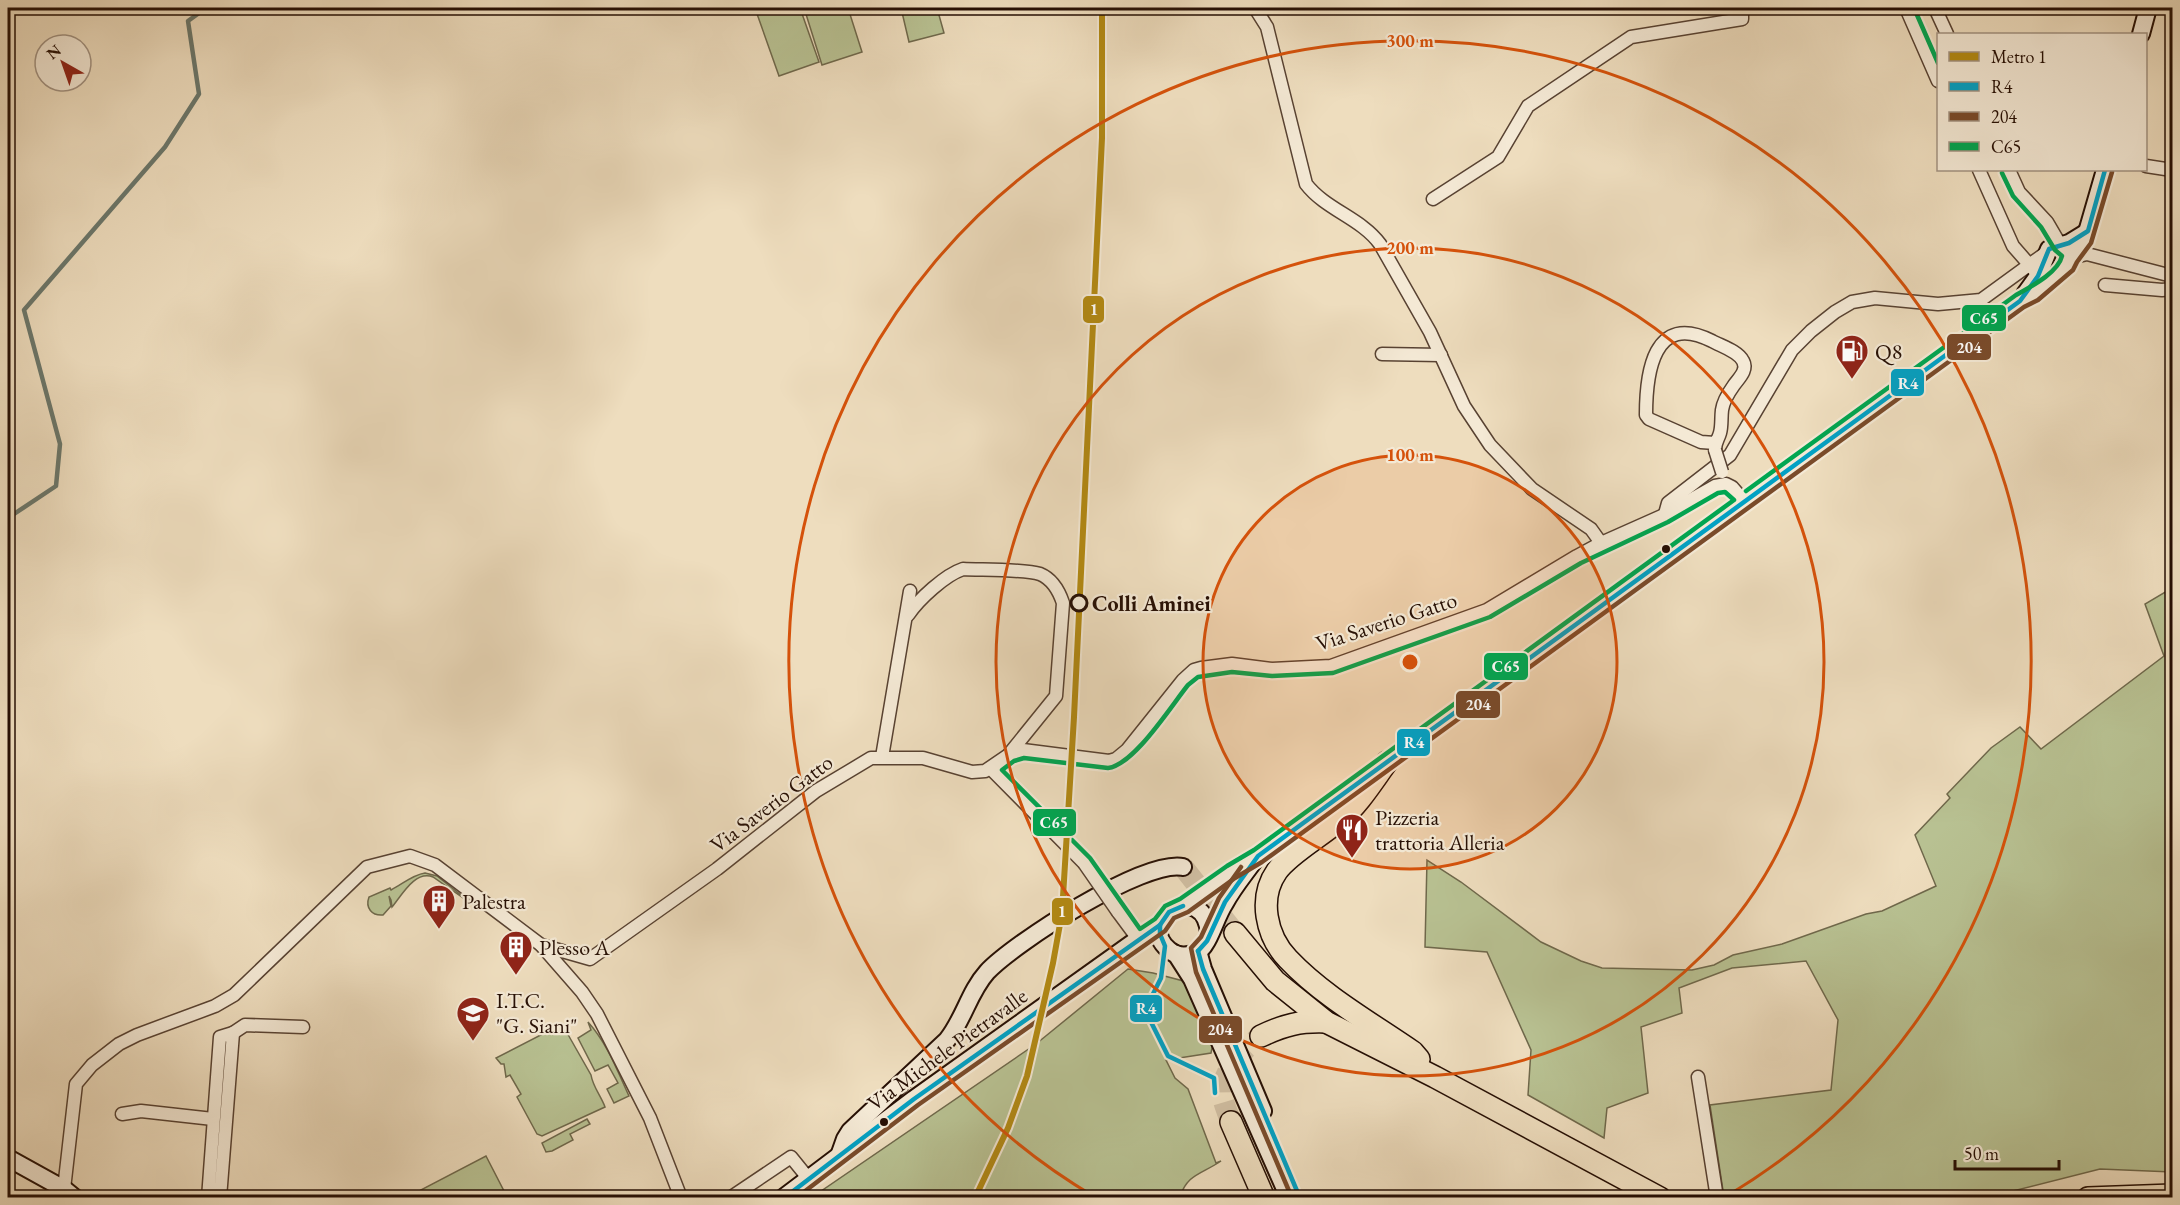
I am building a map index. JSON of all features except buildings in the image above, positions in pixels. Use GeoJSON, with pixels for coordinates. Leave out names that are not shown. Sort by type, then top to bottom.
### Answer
{"type":"FeatureCollection","features":[{"type":"Feature","properties":{"kind":"highway"},"geometry":{"type":"LineString","coordinates":[[1387,762],[1344,817],[1277,871],[1269,887],[1266,913],[1274,939],[1287,958],[1330,995],[1413,1052],[1435,1077]]}},
{"type":"Feature","properties":{"kind":"highway"},"geometry":{"type":"LineString","coordinates":[[1235,933],[1275,981],[1326,1022],[1435,1077],[1660,1197]]}},
{"type":"Feature","properties":{"kind":"highway"},"geometry":{"type":"LineString","coordinates":[[1261,1036],[1281,1026],[1307,1021],[1326,1022]]}},
{"type":"Feature","properties":{"kind":"highway"},"geometry":{"type":"LineString","coordinates":[[1231,1122],[1264,1197]]}},
{"type":"Feature","properties":{"kind":"highway"},"geometry":{"type":"LineString","coordinates":[[2088,1197],[2172,1195]]}},
{"type":"Feature","properties":{"kind":"main road"},"geometry":{"type":"LineString","coordinates":[[2141,33],[2148,8]]}},
{"type":"Feature","properties":{"kind":"main road"},"geometry":{"type":"LineString","coordinates":[[2020,301],[2051,261],[2082,244],[2088,231],[2105,171]]}},
{"type":"Feature","properties":{"kind":"main road"},"geometry":{"type":"LineString","coordinates":[[1289,1197],[1192,979],[1176,954],[1162,942],[1160,926],[1169,912],[1184,906],[1231,872],[1258,856],[2020,301],[2034,294],[2051,261]]}},
{"type":"Feature","properties":{"kind":"main road"},"geometry":{"type":"LineString","coordinates":[[1176,954],[1187,955],[1198,951],[1207,941],[1225,902],[1258,856]]}},
{"type":"Feature","properties":{"kind":"main road"},"geometry":{"type":"LineString","coordinates":[[839,1156],[850,1131],[947,1040],[956,1028],[977,984],[987,971],[1043,928],[1115,887],[1147,872],[1167,866],[1183,867]]}},
{"type":"Feature","properties":{"kind":"main road"},"geometry":{"type":"LineString","coordinates":[[1184,906],[1200,911],[1205,917],[1209,933]]}},
{"type":"Feature","properties":{"kind":"main road","name":"Via Michele Pietravalle"},"geometry":{"type":"LineString","coordinates":[[783,1197],[914,1099],[1138,939],[1160,926]]}},
{"type":"Feature","properties":{"kind":"main road"},"geometry":{"type":"LineString","coordinates":[[1198,951],[1203,969],[1300,1197]]}},
{"type":"Feature","properties":{"kind":"main road"},"geometry":{"type":"LineString","coordinates":[[8,1158],[70,1193]]}},
{"type":"Feature","properties":{"kind":"street"},"geometry":{"type":"LineString","coordinates":[[1255,8],[1268,27],[1306,184],[1316,196],[1373,235],[1430,332],[1464,406],[1490,445],[1532,489],[1591,529],[1601,543]]}},
{"type":"Feature","properties":{"kind":"street"},"geometry":{"type":"LineString","coordinates":[[1433,199],[1498,157],[1528,106],[1631,37],[1742,19],[1742,8]]}},
{"type":"Feature","properties":{"kind":"street"},"geometry":{"type":"LineString","coordinates":[[1904,8],[1937,79]]}},
{"type":"Feature","properties":{"kind":"street"},"geometry":{"type":"LineString","coordinates":[[1935,8],[1947,33]]}},
{"type":"Feature","properties":{"kind":"street"},"geometry":{"type":"LineString","coordinates":[[2147,166],[2172,170]]}},
{"type":"Feature","properties":{"kind":"street"},"geometry":{"type":"LineString","coordinates":[[1978,171],[2013,246],[2051,261]]}},
{"type":"Feature","properties":{"kind":"street"},"geometry":{"type":"LineString","coordinates":[[2009,171],[2019,192],[2047,222],[2051,261]]}},
{"type":"Feature","properties":{"kind":"street"},"geometry":{"type":"LineString","coordinates":[[1664,515],[1668,503],[1730,454],[1792,350],[1835,312],[1852,302],[1875,298],[1938,304],[1973,302],[1981,300],[2051,261],[2087,254],[2172,276]]}},
{"type":"Feature","properties":{"kind":"street"},"geometry":{"type":"LineString","coordinates":[[2105,285],[2172,289]]}},
{"type":"Feature","properties":{"kind":"street"},"geometry":{"type":"LineString","coordinates":[[1715,447],[1649,419],[1646,415],[1651,362],[1656,349],[1671,337],[1694,334],[1737,355],[1743,361],[1742,374],[1732,387],[1722,408],[1720,434],[1715,447],[1726,484],[1738,492],[1745,502]]}},
{"type":"Feature","properties":{"kind":"street"},"geometry":{"type":"LineString","coordinates":[[1382,354],[1441,356]]}},
{"type":"Feature","properties":{"kind":"street","name":"Via Saverio Gatto"},"geometry":{"type":"LineString","coordinates":[[1010,754],[1023,750],[1109,761],[1116,759],[1194,670],[1232,664],[1272,669],[1331,666],[1487,610],[1601,543],[1664,515],[1708,488],[1726,484]]}},
{"type":"Feature","properties":{"kind":"street"},"geometry":{"type":"LineString","coordinates":[[908,615],[916,603],[955,572],[963,569],[1039,574],[1054,585],[1063,603],[1056,696],[1010,754],[991,769],[1084,863],[1138,939]]}},
{"type":"Feature","properties":{"kind":"street"},"geometry":{"type":"LineString","coordinates":[[882,757],[908,615],[910,591]]}},
{"type":"Feature","properties":{"kind":"street","name":"Via Saverio Gatto"},"geometry":{"type":"LineString","coordinates":[[541,945],[590,959],[717,869],[816,790],[871,758],[923,758],[972,772],[991,769]]}},
{"type":"Feature","properties":{"kind":"street"},"geometry":{"type":"LineString","coordinates":[[70,1193],[76,1084],[92,1065],[119,1044],[137,1035],[214,1006],[234,995],[367,867],[410,856],[435,865],[541,945],[582,992],[597,1014],[651,1118],[681,1197]]}},
{"type":"Feature","properties":{"kind":"street"},"geometry":{"type":"LineString","coordinates":[[208,1197],[220,1037],[233,1033],[245,1025],[303,1027]]}},
{"type":"Feature","properties":{"kind":"street"},"geometry":{"type":"LineString","coordinates":[[220,1197],[233,1033]]}},
{"type":"Feature","properties":{"kind":"street"},"geometry":{"type":"LineString","coordinates":[[1698,1077],[1717,1197]]}},
{"type":"Feature","properties":{"kind":"street"},"geometry":{"type":"LineString","coordinates":[[122,1114],[141,1111],[213,1119]]}},
{"type":"Feature","properties":{"kind":"street"},"geometry":{"type":"LineString","coordinates":[[730,1197],[792,1156],[808,1178]]}},
{"type":"Feature","properties":{"kind":"green space"},"geometry":{"type":"Polygon","coordinates":[[[766,8],[800,8],[819,62],[779,76],[756,11],[766,8]]]}},
{"type":"Feature","properties":{"kind":"green space"},"geometry":{"type":"Polygon","coordinates":[[[814,8],[848,8],[862,52],[822,65],[805,11],[814,8]]]}},
{"type":"Feature","properties":{"kind":"green space"},"geometry":{"type":"Polygon","coordinates":[[[901,8],[937,8],[944,33],[909,42],[901,8]]]}},
{"type":"Feature","properties":{"kind":"green space"},"geometry":{"type":"Polygon","coordinates":[[[2172,588],[2172,1172],[2100,1169],[1989,1197],[1724,1197],[1710,1105],[1831,1090],[1838,1020],[1806,961],[1732,968],[1679,988],[1682,1013],[1641,1027],[1648,1093],[1607,1108],[1604,1138],[1528,1095],[1531,1050],[1487,952],[1425,947],[1427,860],[1461,882],[1541,942],[1602,968],[1692,970],[1714,965],[1733,955],[1782,944],[1866,914],[1882,911],[1936,886],[1915,835],[1950,798],[1947,794],[1991,748],[2020,727],[2041,749],[2164,656],[2145,604],[2172,588]]]}},
{"type":"Feature","properties":{"kind":"green space"},"geometry":{"type":"Polygon","coordinates":[[[425,873],[437,876],[476,907],[433,877],[426,876],[415,880],[392,907],[389,896],[391,906],[383,915],[370,910],[369,897],[390,888],[391,890],[425,873]]]}},
{"type":"Feature","properties":{"kind":"green space"},"geometry":{"type":"Polygon","coordinates":[[[1128,969],[1191,983],[1214,1038],[1211,1053],[1166,1060],[1175,1078],[1188,1089],[1216,1163],[1221,1161],[1191,1179],[1180,1197],[811,1198],[1036,1044],[1128,969]]]}},
{"type":"Feature","properties":{"kind":"green space"},"geometry":{"type":"Polygon","coordinates":[[[588,1022],[606,1048],[629,1096],[614,1103],[607,1089],[618,1083],[608,1065],[595,1071],[578,1038],[591,1030],[588,1022]]]}},
{"type":"Feature","properties":{"kind":"green space"},"geometry":{"type":"Polygon","coordinates":[[[562,1024],[591,1075],[605,1107],[542,1136],[537,1134],[517,1097],[521,1094],[510,1075],[506,1077],[504,1064],[496,1058],[562,1024]]]}},
{"type":"Feature","properties":{"kind":"green space"},"geometry":{"type":"Polygon","coordinates":[[[587,1119],[590,1124],[570,1134],[573,1140],[546,1152],[542,1143],[587,1119]]]}},
{"type":"Feature","properties":{"kind":"green space"},"geometry":{"type":"Polygon","coordinates":[[[486,1156],[505,1193],[496,1197],[414,1197],[413,1194],[486,1156]]]}},
{"type":"Feature","properties":{"kind":"waterway"},"geometry":{"type":"LineString","coordinates":[[8,518],[56,486],[60,444],[24,310],[165,147],[199,94],[188,21],[206,8]]}},
{"type":"Feature","properties":{"kind":"tunnel"},"geometry":{"type":"LineString","coordinates":[[1183,867],[1235,933]]}},
{"type":"Feature","properties":{"kind":"tunnel"},"geometry":{"type":"LineString","coordinates":[[1231,1122],[1223,1099],[1224,1080],[1233,1063],[1261,1036]]}},
{"type":"Feature","properties":{"kind":"metro line","name":"1"},"geometry":{"type":"LineString","coordinates":[[975,1198],[1008,1128],[1027,1076],[1062,913],[1074,717],[1102,138],[1102,8]]}},
{"type":"Feature","properties":{"kind":"transit line","name":"C65"},"geometry":{"type":"LineString","coordinates":[[1914,8],[1937,61]]}},
{"type":"Feature","properties":{"kind":"transit line","name":"R4"},"geometry":{"type":"LineString","coordinates":[[1198,951],[1207,941],[1225,902],[1258,856],[2020,301],[2038,276],[2049,249],[2069,243],[2088,231],[2105,171]]}},
{"type":"Feature","properties":{"kind":"transit line","name":"204"},"geometry":{"type":"LineString","coordinates":[[796,1198],[918,1105],[1165,931],[1174,918],[1188,912],[1235,878],[1262,862],[2024,307],[2038,300],[2073,270],[2091,243],[2112,172]]}},
{"type":"Feature","properties":{"kind":"transit line","name":"C65"},"geometry":{"type":"LineString","coordinates":[[1746,491],[2016,295],[2043,279],[2055,268],[2062,256],[2055,250],[2041,227],[2013,196],[2002,173]]}},
{"type":"Feature","properties":{"kind":"transit line","name":"C65"},"geometry":{"type":"LineString","coordinates":[[1725,492],[1734,500],[1254,850],[1180,899],[1165,906],[1155,919],[1140,929],[1090,858],[1002,770],[1014,761],[1024,758],[1108,768],[1129,757],[1140,746],[1188,685],[1198,677],[1232,672],[1272,676],[1333,673],[1490,617],[1581,563],[1668,522],[1718,493],[1725,492]]}},
{"type":"Feature","properties":{"kind":"transit line","name":"204"},"geometry":{"type":"LineString","coordinates":[[1241,867],[1219,898],[1201,937],[1191,948],[1196,972],[1292,1198]]}},
{"type":"Feature","properties":{"kind":"transit line","name":"R4"},"geometry":{"type":"LineString","coordinates":[[1183,906],[1169,912],[1160,925],[1160,934],[1165,946],[1161,978],[1145,1010],[1168,1056],[1214,1078],[1215,1093]]}},
{"type":"Feature","properties":{"kind":"transit line","name":"R4"},"geometry":{"type":"LineString","coordinates":[[784,1198],[914,1099],[1160,925]]}},
{"type":"Feature","properties":{"kind":"transit line","name":"R4"},"geometry":{"type":"LineString","coordinates":[[1198,951],[1203,969],[1300,1198]]}},
{"type":"Feature","properties":{"kind":"place","name":"Q8"},"geometry":{"type":"Point","coordinates":[1852,380]}},
{"type":"Feature","properties":{"kind":"place","name":"Colli Aminei"},"geometry":{"type":"Point","coordinates":[1079,603]}},
{"type":"Feature","properties":{"kind":"place","name":"Pizzeria trattoria Alleria"},"geometry":{"type":"Point","coordinates":[1352,859]}},
{"type":"Feature","properties":{"kind":"place","name":"Palestra"},"geometry":{"type":"Point","coordinates":[439,930]}},
{"type":"Feature","properties":{"kind":"place","name":"Plesso A"},"geometry":{"type":"Point","coordinates":[516,976]}},
{"type":"Feature","properties":{"kind":"place","name":"I.T.C. \"G. Siani\""},"geometry":{"type":"Point","coordinates":[473,1042]}}]}
